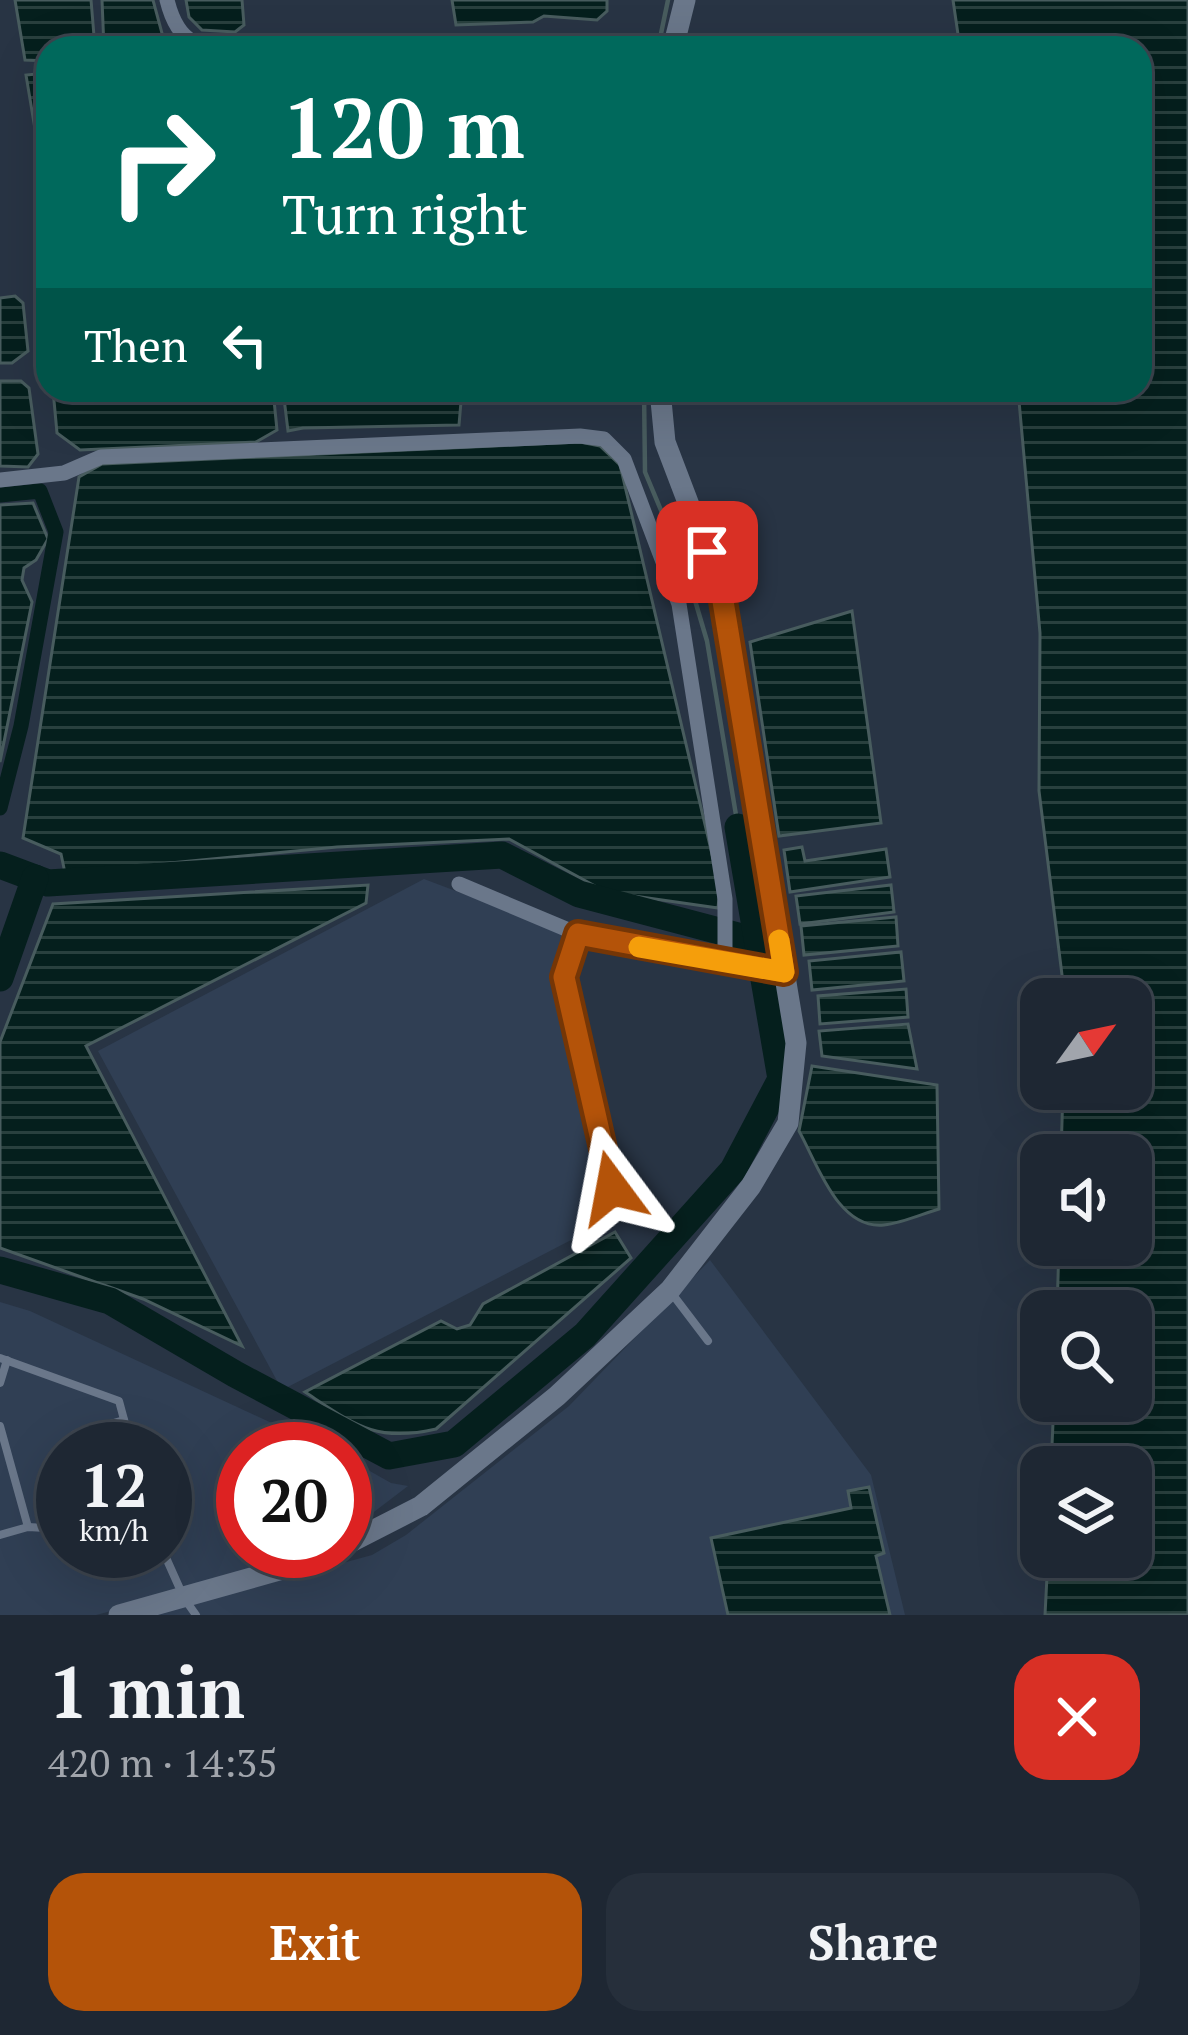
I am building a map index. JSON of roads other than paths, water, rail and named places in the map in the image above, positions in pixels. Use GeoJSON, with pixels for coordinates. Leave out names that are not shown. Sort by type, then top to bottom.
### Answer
{"type":"FeatureCollection","features":[{"type":"Feature","properties":{"kind":"street"},"geometry":{"type":"LineString","coordinates":[[167,0],[172,22],[184,36]]}},
{"type":"Feature","properties":{"kind":"street"},"geometry":{"type":"LineString","coordinates":[[676,36],[685,0]]}},
{"type":"Feature","properties":{"kind":"street"},"geometry":{"type":"LineString","coordinates":[[372,1531],[421,1506],[557,1396],[670,1290],[751,1186],[788,1123],[796,1043],[721,589],[665,442],[661,402]]}},
{"type":"Feature","properties":{"kind":"street"},"geometry":{"type":"LineString","coordinates":[[0,480],[64,472],[101,457],[398,442],[604,439],[624,460],[679,604],[725,899],[725,960]]}},
{"type":"Feature","properties":{"kind":"street"},"geometry":{"type":"LineString","coordinates":[[459,884],[578,934],[784,972]]}},
{"type":"Feature","properties":{"kind":"street"},"geometry":{"type":"LineString","coordinates":[[119,1615],[190,1607],[267,1578]]}},
{"type":"Feature","properties":{"kind":"lane"},"geometry":{"type":"LineString","coordinates":[[578,934],[564,977],[612,1188]]}},
{"type":"Feature","properties":{"kind":"lane"},"geometry":{"type":"LineString","coordinates":[[670,1290],[708,1341]]}},
{"type":"Feature","properties":{"kind":"lane"},"geometry":{"type":"LineString","coordinates":[[0,1383],[3,1359],[119,1401],[124,1420],[117,1422]]}},
{"type":"Feature","properties":{"kind":"lane"},"geometry":{"type":"LineString","coordinates":[[0,1426],[28,1527]]}},
{"type":"Feature","properties":{"kind":"lane"},"geometry":{"type":"LineString","coordinates":[[0,1534],[36,1527]]}},
{"type":"Feature","properties":{"kind":"lane"},"geometry":{"type":"LineString","coordinates":[[176,1578],[190,1607]]}},
{"type":"Feature","properties":{"kind":"waterway"},"geometry":{"type":"LineString","coordinates":[[660,36],[668,0]]}},
{"type":"Feature","properties":{"kind":"waterway"},"geometry":{"type":"LineString","coordinates":[[644,402],[645,472],[686,570],[707,641],[738,827]]}},
{"type":"Feature","properties":{"kind":"waterway"},"geometry":{"type":"LineString","coordinates":[[0,495],[40,491],[56,532],[21,726],[0,808]]}},
{"type":"Feature","properties":{"kind":"waterway"},"geometry":{"type":"LineString","coordinates":[[0,1270],[110,1301],[389,1456],[454,1444],[585,1335],[733,1170],[781,1079],[738,827]]}},
{"type":"Feature","properties":{"kind":"waterway"},"geometry":{"type":"LineString","coordinates":[[0,865],[48,883],[502,855],[579,894],[757,941]]}},
{"type":"Feature","properties":{"kind":"waterway"},"geometry":{"type":"LineString","coordinates":[[0,978],[35,878]]}}]}
